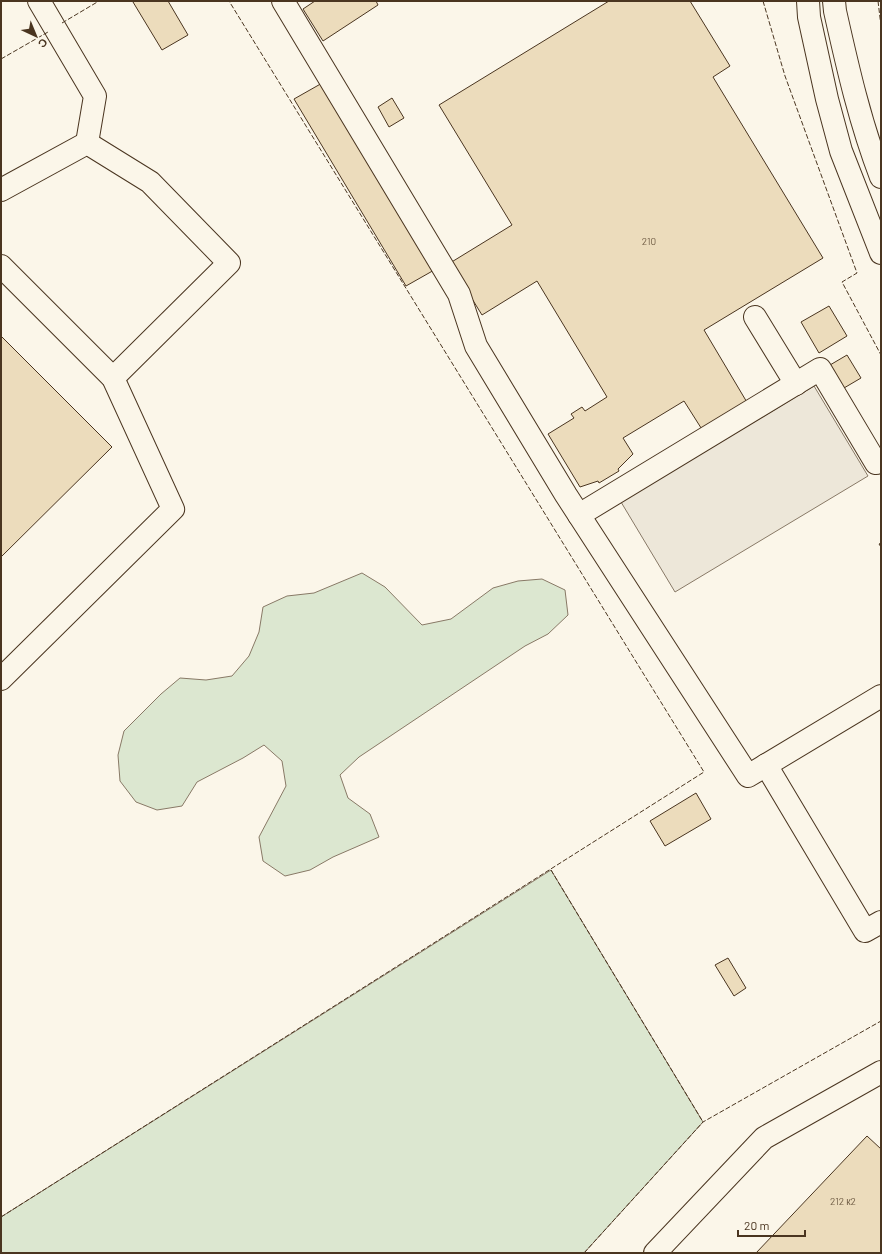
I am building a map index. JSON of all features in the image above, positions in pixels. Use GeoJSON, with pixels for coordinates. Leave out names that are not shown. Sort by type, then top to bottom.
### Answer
{"type":"FeatureCollection","features":[{"type":"Feature","properties":{"kind":"main road"},"geometry":{"type":"LineString","coordinates":[[39,1],[95,96],[87,143]]}},
{"type":"Feature","properties":{"kind":"main road"},"geometry":{"type":"LineString","coordinates":[[283,1],[459,294],[476,346],[579,515],[748,776],[881,696]]}},
{"type":"Feature","properties":{"kind":"main road"},"geometry":{"type":"LineString","coordinates":[[808,1],[809,17],[827,99],[841,151],[881,253]]}},
{"type":"Feature","properties":{"kind":"main road"},"geometry":{"type":"LineString","coordinates":[[834,1],[851,83],[867,139],[881,177]]}},
{"type":"Feature","properties":{"kind":"main road"},"geometry":{"type":"LineString","coordinates":[[1,190],[87,143]]}},
{"type":"Feature","properties":{"kind":"main road"},"geometry":{"type":"LineString","coordinates":[[87,143],[150,182],[229,262],[113,378]]}},
{"type":"Feature","properties":{"kind":"main road"},"geometry":{"type":"LineString","coordinates":[[1,266],[113,378],[172,509],[1,679]]}},
{"type":"Feature","properties":{"kind":"main road"},"geometry":{"type":"LineString","coordinates":[[755,317],[796,384]]}},
{"type":"Feature","properties":{"kind":"main road"},"geometry":{"type":"LineString","coordinates":[[579,515],[820,369],[876,463]]}},
{"type":"Feature","properties":{"kind":"main road"},"geometry":{"type":"LineString","coordinates":[[766,765],[865,931],[881,922]]}},
{"type":"Feature","properties":{"kind":"main road"},"geometry":{"type":"LineString","coordinates":[[655,1253],[764,1138],[879,1078]]}},
{"type":"Feature","properties":{"kind":"green space"},"geometry":{"type":"Polygon","coordinates":[[[362,573],[385,587],[422,625],[451,619],[493,588],[518,581],[542,579],[565,590],[568,615],[548,634],[525,646],[359,757],[340,775],[348,798],[370,814],[379,837],[333,857],[310,870],[285,876],[263,861],[259,837],[286,786],[282,761],[264,745],[243,758],[197,782],[182,806],[157,810],[136,802],[120,781],[118,755],[124,731],[161,694],[180,678],[206,680],[232,676],[249,656],[259,632],[263,607],[287,596],[314,593],[362,573]]]}},
{"type":"Feature","properties":{"kind":"green space"},"geometry":{"type":"Polygon","coordinates":[[[551,870],[703,1122],[584,1253],[1,1253],[1,1217],[551,870]]]}},
{"type":"Feature","properties":{"kind":"shaded area"},"geometry":{"type":"Polygon","coordinates":[[[814,386],[868,476],[675,592],[621,502],[814,386]]]}},
{"type":"Feature","properties":{"kind":"building"},"geometry":{"type":"Polygon","coordinates":[[[168,1],[188,35],[162,50],[133,2],[168,1]]]}},
{"type":"Feature","properties":{"kind":"building"},"geometry":{"type":"Polygon","coordinates":[[[315,1],[376,1],[378,5],[323,41],[303,9],[315,1]]]}},
{"type":"Feature","properties":{"kind":"building"},"geometry":{"type":"Polygon","coordinates":[[[609,1],[690,1],[730,66],[713,77],[823,258],[704,330],[748,404],[703,431],[684,401],[623,438],[633,454],[618,469],[619,471],[599,483],[598,481],[580,487],[548,434],[574,418],[571,414],[582,407],[585,411],[607,397],[537,281],[482,315],[450,263],[512,225],[439,105],[609,1]]]}},
{"type":"Feature","properties":{"kind":"building"},"geometry":{"type":"Polygon","coordinates":[[[324,82],[436,269],[406,286],[294,99],[324,82]]]}},
{"type":"Feature","properties":{"kind":"building"},"geometry":{"type":"Polygon","coordinates":[[[392,98],[404,118],[389,127],[378,107],[392,98]]]}},
{"type":"Feature","properties":{"kind":"building"},"geometry":{"type":"Polygon","coordinates":[[[829,306],[847,336],[819,353],[801,322],[829,306]]]}},
{"type":"Feature","properties":{"kind":"building"},"geometry":{"type":"Polygon","coordinates":[[[1,336],[112,447],[1,557],[1,336]]]}},
{"type":"Feature","properties":{"kind":"building"},"geometry":{"type":"Polygon","coordinates":[[[847,355],[861,378],[844,388],[830,365],[847,355]]]}},
{"type":"Feature","properties":{"kind":"building"},"geometry":{"type":"Polygon","coordinates":[[[696,793],[711,819],[665,846],[650,821],[696,793]]]}},
{"type":"Feature","properties":{"kind":"building"},"geometry":{"type":"Polygon","coordinates":[[[728,958],[746,988],[734,996],[715,965],[728,958]]]}},
{"type":"Feature","properties":{"kind":"building"},"geometry":{"type":"Polygon","coordinates":[[[867,1136],[881,1149],[881,1253],[756,1253],[867,1136]]]}},
{"type":"Feature","properties":{"kind":"fence"},"geometry":{"type":"LineString","coordinates":[[62,23],[99,1]]}},
{"type":"Feature","properties":{"kind":"fence"},"geometry":{"type":"LineString","coordinates":[[1,1217],[704,772],[229,1]]}},
{"type":"Feature","properties":{"kind":"fence"},"geometry":{"type":"LineString","coordinates":[[763,1],[785,76],[857,273],[842,282],[881,355]]}},
{"type":"Feature","properties":{"kind":"fence"},"geometry":{"type":"LineString","coordinates":[[878,1],[881,26]]}},
{"type":"Feature","properties":{"kind":"fence"},"geometry":{"type":"LineString","coordinates":[[1,59],[48,32]]}},
{"type":"Feature","properties":{"kind":"fence"},"geometry":{"type":"LineString","coordinates":[[881,543],[879,544],[881,547]]}},
{"type":"Feature","properties":{"kind":"fence"},"geometry":{"type":"LineString","coordinates":[[551,870],[703,1122]]}},
{"type":"Feature","properties":{"kind":"fence"},"geometry":{"type":"LineString","coordinates":[[584,1253],[703,1122],[881,1021]]}}]}
